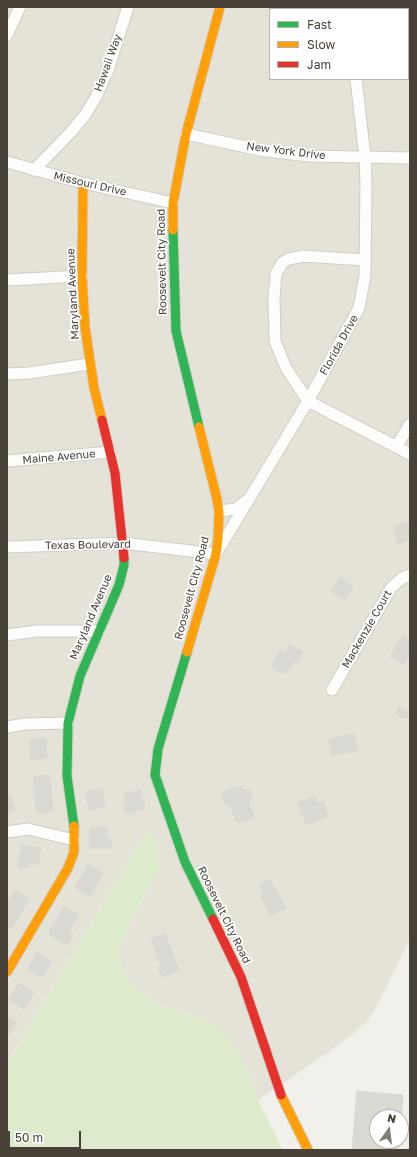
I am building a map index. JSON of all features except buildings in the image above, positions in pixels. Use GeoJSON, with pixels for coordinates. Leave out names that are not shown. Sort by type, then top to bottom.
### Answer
{"type":"FeatureCollection","features":[{"type":"Feature","properties":{"kind":"street"},"geometry":{"type":"LineString","coordinates":[[7,35],[20,7]]}},
{"type":"Feature","properties":{"kind":"street","name":"Hawaii Way"},"geometry":{"type":"LineString","coordinates":[[34,170],[71,132],[85,115],[96,97],[108,70],[128,7]]}},
{"type":"Feature","properties":{"kind":"street","name":"Roosevelt City Road"},"geometry":{"type":"LineString","coordinates":[[220,7],[186,134],[173,203],[173,263],[176,331],[183,366],[219,511],[220,524],[216,554],[158,749],[155,775],[185,862],[241,977],[275,1080],[288,1112],[308,1150]]}},
{"type":"Feature","properties":{"kind":"street","name":"Florida Drive"},"geometry":{"type":"LineString","coordinates":[[216,554],[308,401],[356,317],[363,288],[365,260],[365,157],[356,80]]}},
{"type":"Feature","properties":{"kind":"street","name":"New York Drive"},"geometry":{"type":"LineString","coordinates":[[186,134],[283,153],[310,156],[410,158]]}},
{"type":"Feature","properties":{"kind":"street","name":"Missouri Drive"},"geometry":{"type":"LineString","coordinates":[[7,162],[83,183],[173,203]]}},
{"type":"Feature","properties":{"kind":"street","name":"Maryland Avenue"},"geometry":{"type":"LineString","coordinates":[[7,972],[68,868],[74,852],[67,780],[68,723],[80,676],[121,580],[124,565],[123,542],[115,473],[89,364],[82,276],[83,183]]}},
{"type":"Feature","properties":{"kind":"street"},"geometry":{"type":"LineString","coordinates":[[365,260],[295,257],[288,259],[278,268],[274,297],[275,341],[286,368],[308,401],[410,454]]}},
{"type":"Feature","properties":{"kind":"street"},"geometry":{"type":"LineString","coordinates":[[7,280],[82,276]]}},
{"type":"Feature","properties":{"kind":"street"},"geometry":{"type":"LineString","coordinates":[[7,374],[29,373],[89,364]]}},
{"type":"Feature","properties":{"kind":"street"},"geometry":{"type":"LineString","coordinates":[[396,447],[410,424]]}},
{"type":"Feature","properties":{"kind":"street","name":"Maine Avenue"},"geometry":{"type":"LineString","coordinates":[[7,461],[110,452]]}},
{"type":"Feature","properties":{"kind":"street","name":"Florida Drive"},"geometry":{"type":"LineString","coordinates":[[219,511],[236,509],[249,497]]}},
{"type":"Feature","properties":{"kind":"street","name":"Texas Boulevard"},"geometry":{"type":"LineString","coordinates":[[7,547],[123,542],[216,554]]}},
{"type":"Feature","properties":{"kind":"street","name":"Mackenzie Court"},"geometry":{"type":"LineString","coordinates":[[332,690],[391,588],[402,578],[410,576]]}},
{"type":"Feature","properties":{"kind":"street"},"geometry":{"type":"LineString","coordinates":[[7,635],[37,631],[99,631]]}},
{"type":"Feature","properties":{"kind":"street"},"geometry":{"type":"LineString","coordinates":[[7,727],[25,724],[68,723]]}},
{"type":"Feature","properties":{"kind":"street"},"geometry":{"type":"LineString","coordinates":[[7,832],[28,829],[74,840]]}},
{"type":"Feature","properties":{"kind":"shaded area"},"geometry":{"type":"Polygon","coordinates":[[[7,7],[410,7],[410,939],[377,1006],[367,1021],[330,1051],[258,1100],[250,1074],[202,1018],[161,1006],[144,995],[128,980],[122,971],[120,946],[135,913],[150,887],[145,834],[7,1063],[7,7]]]}},
{"type":"Feature","properties":{"kind":"green space"},"geometry":{"type":"Polygon","coordinates":[[[145,834],[151,834],[156,839],[158,847],[159,870],[135,913],[120,946],[122,971],[128,980],[144,995],[161,1006],[202,1018],[219,1026],[237,1049],[250,1074],[258,1100],[283,1150],[7,1150],[7,1064],[145,834]]]}},
{"type":"Feature","properties":{"kind":"traffic: fast"},"geometry":{"type":"LineString","coordinates":[[173,230],[176,331],[199,427]]}},
{"type":"Feature","properties":{"kind":"traffic: fast"},"geometry":{"type":"LineString","coordinates":[[74,826],[67,776],[68,723],[80,676],[119,585],[124,565],[124,558]]}},
{"type":"Feature","properties":{"kind":"traffic: fast"},"geometry":{"type":"LineString","coordinates":[[187,652],[158,749],[155,775],[185,862],[213,919]]}},
{"type":"Feature","properties":{"kind":"traffic: slow"},"geometry":{"type":"LineString","coordinates":[[173,230],[173,203],[186,134],[220,7]]}},
{"type":"Feature","properties":{"kind":"traffic: slow"},"geometry":{"type":"LineString","coordinates":[[83,183],[82,276],[85,327],[94,388],[102,420]]}},
{"type":"Feature","properties":{"kind":"traffic: slow"},"geometry":{"type":"LineString","coordinates":[[187,652],[216,554],[218,539],[219,513],[217,499],[199,427]]}},
{"type":"Feature","properties":{"kind":"traffic: slow"},"geometry":{"type":"LineString","coordinates":[[7,972],[68,868],[74,852],[74,826]]}},
{"type":"Feature","properties":{"kind":"traffic: slow"},"geometry":{"type":"LineString","coordinates":[[281,1095],[308,1150]]}},
{"type":"Feature","properties":{"kind":"traffic: jam"},"geometry":{"type":"LineString","coordinates":[[102,420],[115,473],[124,558]]}},
{"type":"Feature","properties":{"kind":"traffic: jam"},"geometry":{"type":"LineString","coordinates":[[213,919],[241,977],[281,1095]]}}]}
